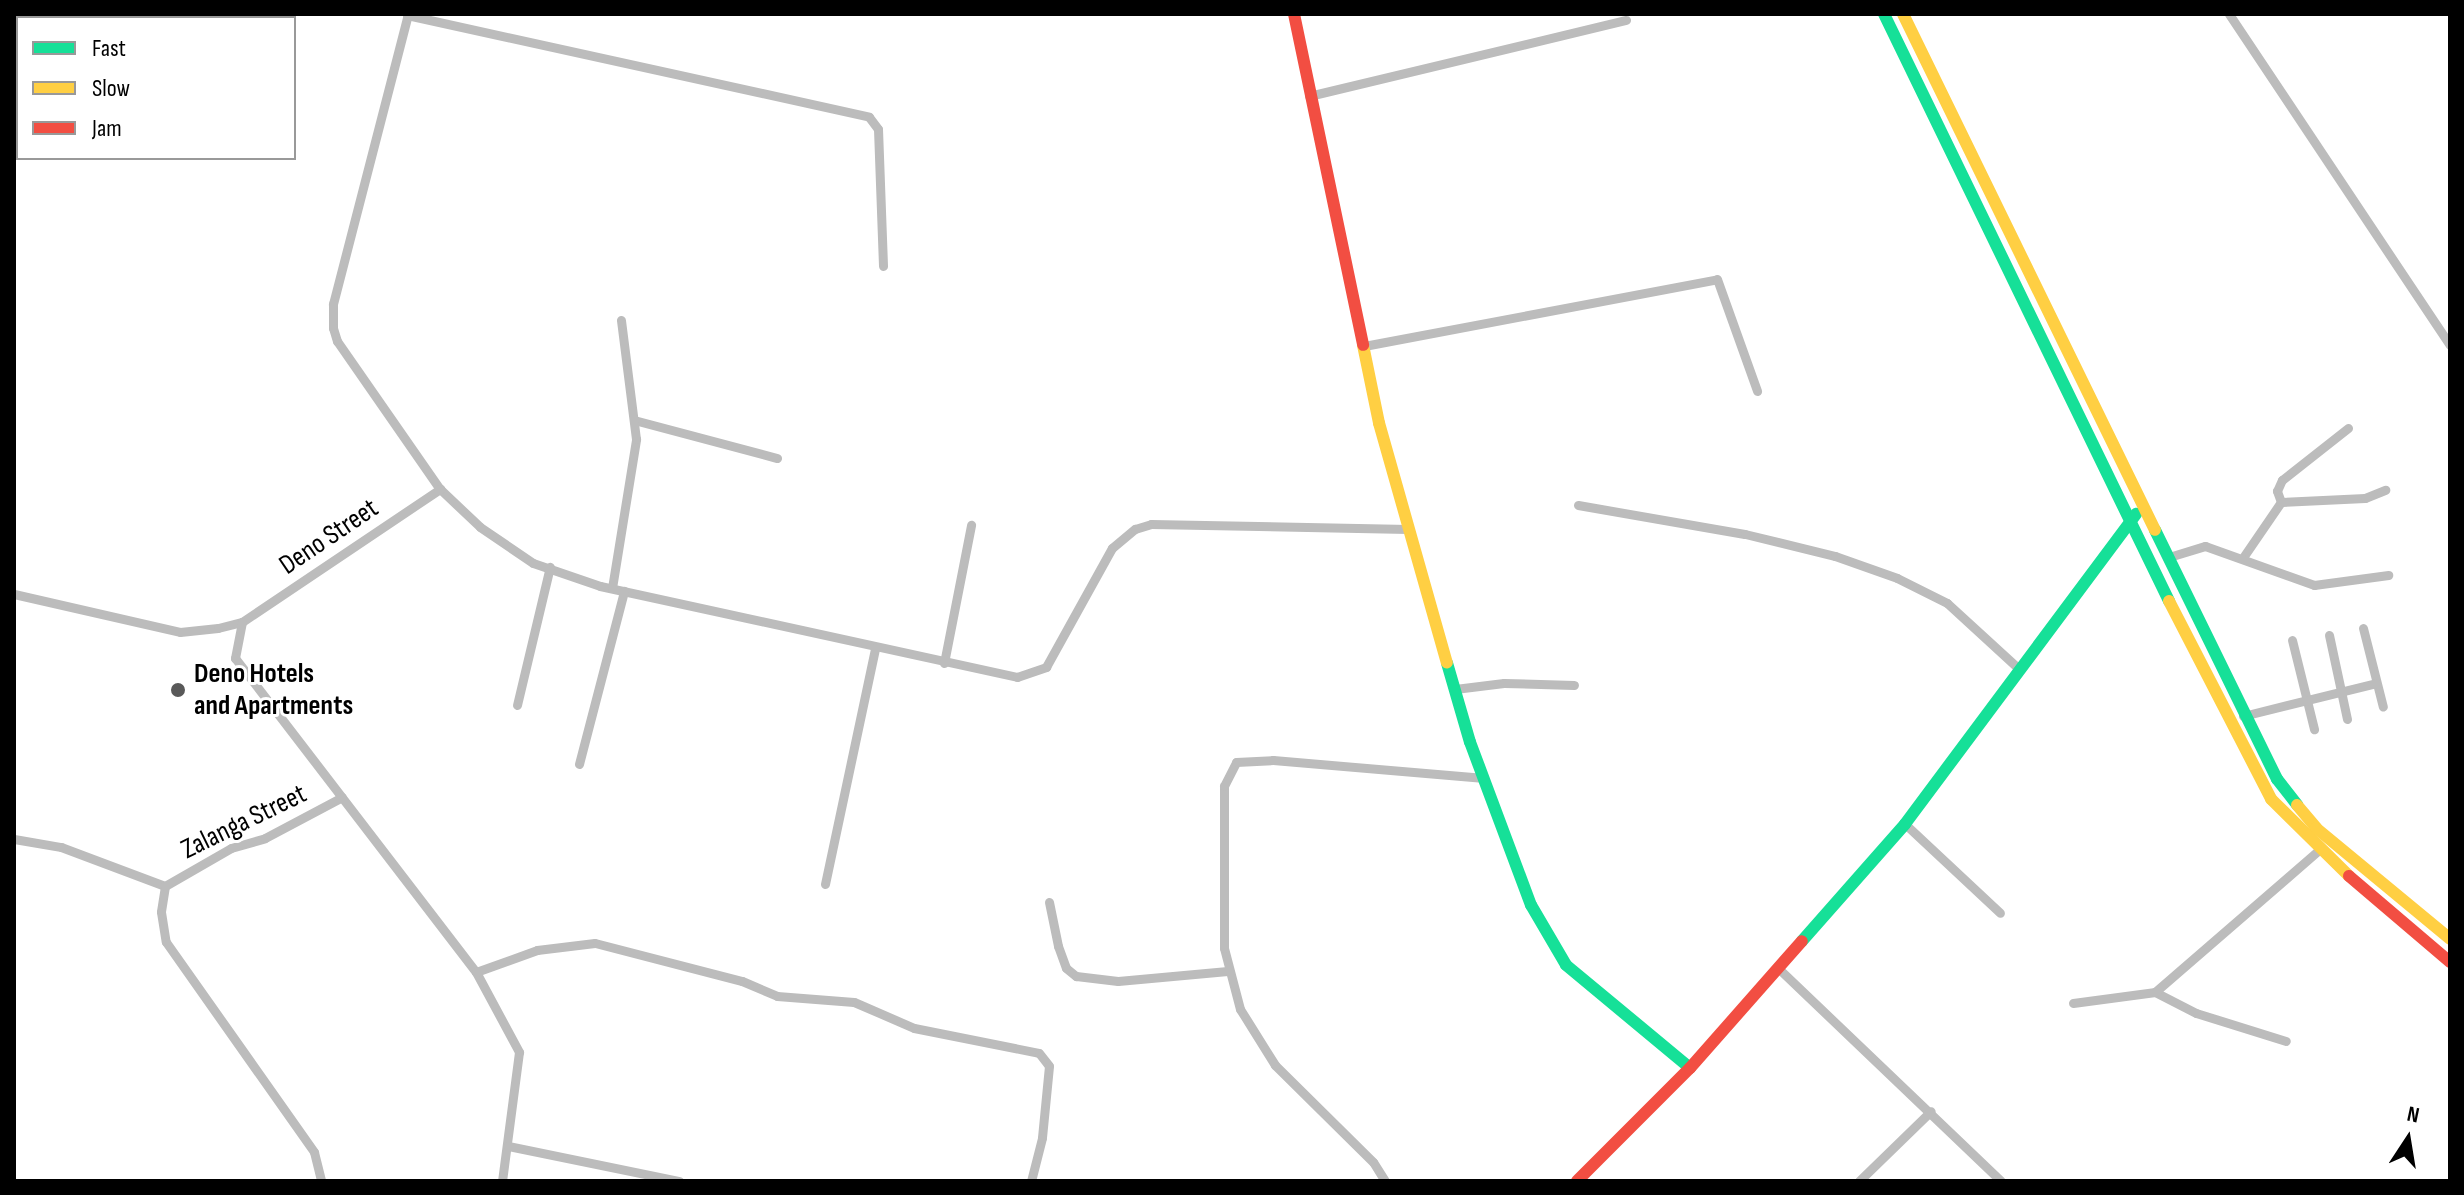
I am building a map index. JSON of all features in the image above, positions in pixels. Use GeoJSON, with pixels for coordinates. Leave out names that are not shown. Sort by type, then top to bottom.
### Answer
{"type":"FeatureCollection","features":[{"type":"Feature","properties":{"kind":"street"},"geometry":{"type":"LineString","coordinates":[[1294,14],[1364,346],[1408,529],[1484,778],[1531,905],[1566,965],[1690,1068]]}},
{"type":"Feature","properties":{"kind":"street"},"geometry":{"type":"LineString","coordinates":[[1884,14],[2132,515],[2244,754],[2271,799],[2319,850],[2450,962]]}},
{"type":"Feature","properties":{"kind":"street"},"geometry":{"type":"LineString","coordinates":[[1903,14],[2146,509],[2243,716],[2277,779],[2316,828],[2450,939]]}},
{"type":"Feature","properties":{"kind":"street"},"geometry":{"type":"LineString","coordinates":[[2229,14],[2450,345]]}},
{"type":"Feature","properties":{"kind":"street"},"geometry":{"type":"LineString","coordinates":[[883,266],[878,129],[869,117],[408,15],[333,304],[333,328],[440,489],[515,553],[624,591],[1017,677],[1046,667],[1112,548],[1151,524],[1408,529]]}},
{"type":"Feature","properties":{"kind":"street"},"geometry":{"type":"LineString","coordinates":[[1309,96],[1626,20]]}},
{"type":"Feature","properties":{"kind":"street"},"geometry":{"type":"LineString","coordinates":[[1364,346],[1717,279],[1757,391]]}},
{"type":"Feature","properties":{"kind":"street"},"geometry":{"type":"LineString","coordinates":[[612,588],[631,484],[634,420],[621,320]]}},
{"type":"Feature","properties":{"kind":"street"},"geometry":{"type":"LineString","coordinates":[[634,420],[777,458]]}},
{"type":"Feature","properties":{"kind":"street"},"geometry":{"type":"LineString","coordinates":[[2281,502],[2277,491],[2282,480],[2348,428]]}},
{"type":"Feature","properties":{"kind":"street","name":"Deno Street"},"geometry":{"type":"LineString","coordinates":[[242,622],[440,489]]}},
{"type":"Feature","properties":{"kind":"street"},"geometry":{"type":"LineString","coordinates":[[2281,502],[2365,498],[2385,490]]}},
{"type":"Feature","properties":{"kind":"street"},"geometry":{"type":"LineString","coordinates":[[2244,556],[2281,502]]}},
{"type":"Feature","properties":{"kind":"street"},"geometry":{"type":"LineString","coordinates":[[1578,505],[1745,534],[1835,556],[1897,578],[1947,603],[2020,670]]}},
{"type":"Feature","properties":{"kind":"street"},"geometry":{"type":"LineString","coordinates":[[1577,1181],[1690,1068],[1905,824],[2132,515],[2146,509]]}},
{"type":"Feature","properties":{"kind":"street"},"geometry":{"type":"LineString","coordinates":[[944,663],[971,525]]}},
{"type":"Feature","properties":{"kind":"street"},"geometry":{"type":"LineString","coordinates":[[2169,557],[2196,546],[2244,556],[2314,585],[2388,575]]}},
{"type":"Feature","properties":{"kind":"street"},"geometry":{"type":"LineString","coordinates":[[517,705],[550,567]]}},
{"type":"Feature","properties":{"kind":"street"},"geometry":{"type":"LineString","coordinates":[[579,764],[624,591]]}},
{"type":"Feature","properties":{"kind":"street"},"geometry":{"type":"LineString","coordinates":[[14,594],[180,632],[242,622],[235,658],[476,972],[521,1057],[502,1181]]}},
{"type":"Feature","properties":{"kind":"street"},"geometry":{"type":"LineString","coordinates":[[2363,628],[2383,707]]}},
{"type":"Feature","properties":{"kind":"street"},"geometry":{"type":"LineString","coordinates":[[2329,635],[2347,719]]}},
{"type":"Feature","properties":{"kind":"street"},"geometry":{"type":"LineString","coordinates":[[2292,640],[2304,699],[2314,729]]}},
{"type":"Feature","properties":{"kind":"street"},"geometry":{"type":"LineString","coordinates":[[825,884],[875,648]]}},
{"type":"Feature","properties":{"kind":"street"},"geometry":{"type":"LineString","coordinates":[[1455,689],[1504,683],[1574,685]]}},
{"type":"Feature","properties":{"kind":"street"},"geometry":{"type":"LineString","coordinates":[[2243,716],[2376,683]]}},
{"type":"Feature","properties":{"kind":"street"},"geometry":{"type":"LineString","coordinates":[[1385,1181],[1373,1162],[1275,1065],[1240,1009],[1228,971],[1221,896],[1224,786],[1236,762],[1273,760],[1484,778]]}},
{"type":"Feature","properties":{"kind":"street","name":"Zalanga Street"},"geometry":{"type":"LineString","coordinates":[[165,886],[231,848],[265,838],[342,797]]}},
{"type":"Feature","properties":{"kind":"street"},"geometry":{"type":"LineString","coordinates":[[1905,824],[2000,913]]}},
{"type":"Feature","properties":{"kind":"street"},"geometry":{"type":"LineString","coordinates":[[14,839],[61,847],[165,886],[161,912],[166,942],[314,1152],[321,1181]]}},
{"type":"Feature","properties":{"kind":"street"},"geometry":{"type":"LineString","coordinates":[[2073,1003],[2155,992],[2319,850]]}},
{"type":"Feature","properties":{"kind":"street"},"geometry":{"type":"LineString","coordinates":[[1049,902],[1066,968],[1076,976],[1118,981],[1228,971]]}},
{"type":"Feature","properties":{"kind":"street"},"geometry":{"type":"LineString","coordinates":[[476,972],[548,948],[595,943],[742,981],[777,996],[854,1002],[914,1028],[1039,1053],[1049,1066],[1042,1138],[1031,1181]]}},
{"type":"Feature","properties":{"kind":"street"},"geometry":{"type":"LineString","coordinates":[[1778,968],[2001,1181]]}},
{"type":"Feature","properties":{"kind":"street"},"geometry":{"type":"LineString","coordinates":[[2155,992],[2196,1013],[2286,1041]]}},
{"type":"Feature","properties":{"kind":"street"},"geometry":{"type":"LineString","coordinates":[[1859,1181],[1931,1111]]}},
{"type":"Feature","properties":{"kind":"street"},"geometry":{"type":"LineString","coordinates":[[508,1146],[679,1181]]}},
{"type":"Feature","properties":{"kind":"traffic: fast"},"geometry":{"type":"LineString","coordinates":[[1884,14],[2169,601]]}},
{"type":"Feature","properties":{"kind":"traffic: fast"},"geometry":{"type":"LineString","coordinates":[[1802,941],[1905,824],[2136,514]]}},
{"type":"Feature","properties":{"kind":"traffic: fast"},"geometry":{"type":"LineString","coordinates":[[2155,530],[2277,779],[2297,805]]}},
{"type":"Feature","properties":{"kind":"traffic: fast"},"geometry":{"type":"LineString","coordinates":[[1447,663],[1470,742],[1531,905],[1566,965],[1690,1068]]}},
{"type":"Feature","properties":{"kind":"traffic: slow"},"geometry":{"type":"LineString","coordinates":[[1903,14],[2155,530]]}},
{"type":"Feature","properties":{"kind":"traffic: slow"},"geometry":{"type":"LineString","coordinates":[[1363,345],[1379,423],[1447,663]]}},
{"type":"Feature","properties":{"kind":"traffic: slow"},"geometry":{"type":"LineString","coordinates":[[2169,601],[2271,799],[2349,876]]}},
{"type":"Feature","properties":{"kind":"traffic: slow"},"geometry":{"type":"LineString","coordinates":[[2297,805],[2316,828],[2450,939]]}},
{"type":"Feature","properties":{"kind":"traffic: jam"},"geometry":{"type":"LineString","coordinates":[[1294,14],[1363,345]]}},
{"type":"Feature","properties":{"kind":"traffic: jam"},"geometry":{"type":"LineString","coordinates":[[2349,876],[2450,962]]}},
{"type":"Feature","properties":{"kind":"traffic: jam"},"geometry":{"type":"LineString","coordinates":[[1577,1181],[1690,1068],[1802,941]]}},
{"type":"Feature","properties":{"kind":"place","name":"Deno Hotels and Apartments"},"geometry":{"type":"Point","coordinates":[178,690]}}]}
